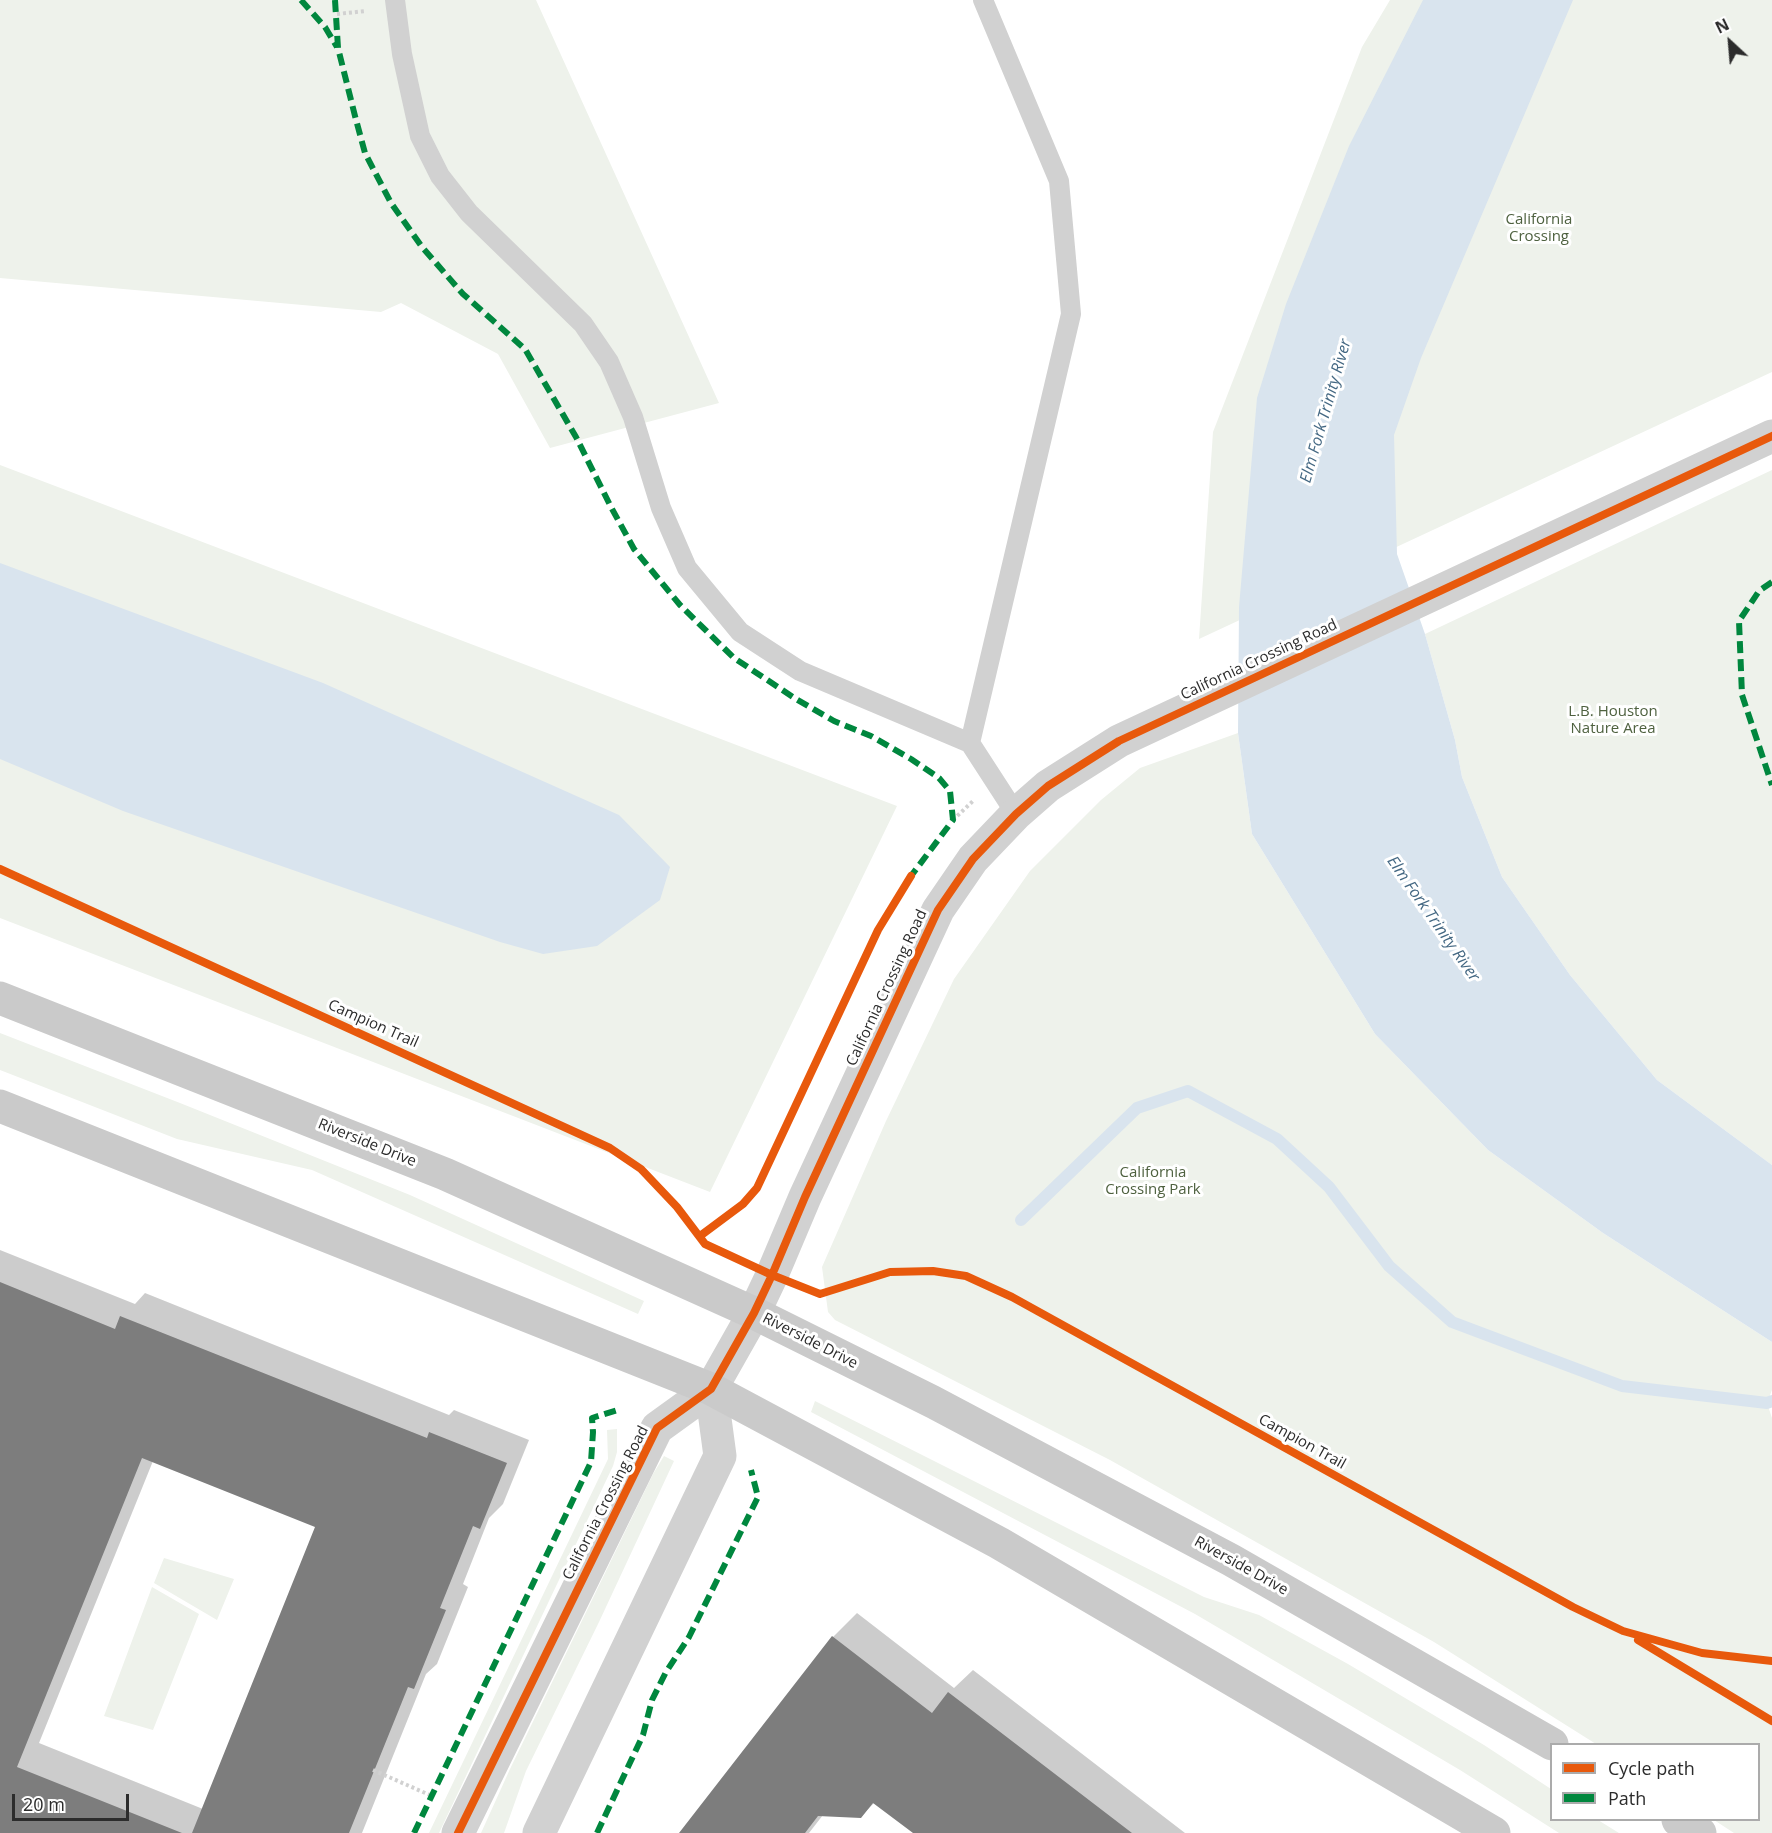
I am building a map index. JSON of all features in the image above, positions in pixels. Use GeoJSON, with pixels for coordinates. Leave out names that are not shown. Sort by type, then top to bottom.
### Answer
{"type":"FeatureCollection","features":[{"type":"Feature","properties":{"kind":"main road","name":"Riverside Drive"},"geometry":{"type":"LineString","coordinates":[[0,998],[445,1174],[754,1313],[933,1402],[1231,1560],[1550,1743]]}},
{"type":"Feature","properties":{"kind":"main road"},"geometry":{"type":"LineString","coordinates":[[0,1106],[711,1389],[999,1543],[1494,1833]]}},
{"type":"Feature","properties":{"kind":"main road"},"geometry":{"type":"LineString","coordinates":[[1680,1821],[1700,1833]]}},
{"type":"Feature","properties":{"kind":"street","name":"California Crossing Road"},"geometry":{"type":"LineString","coordinates":[[458,1833],[657,1428],[711,1389],[754,1313],[938,910],[973,859],[1048,786],[1119,741],[1772,436]]}},
{"type":"Feature","properties":{"kind":"street"},"geometry":{"type":"LineString","coordinates":[[539,1833],[720,1456],[711,1389]]}},
{"type":"Feature","properties":{"kind":"lane"},"geometry":{"type":"LineString","coordinates":[[395,0],[402,54],[420,136],[440,177],[469,213],[583,324],[609,362],[633,417],[661,508],[687,568],[740,632],[800,670],[970,743],[1017,814]]}},
{"type":"Feature","properties":{"kind":"lane"},"geometry":{"type":"LineString","coordinates":[[970,743],[1071,314],[1059,181],[983,0]]}},
{"type":"Feature","properties":{"kind":"path"},"geometry":{"type":"LineString","coordinates":[[700,1236],[743,1204],[757,1188],[878,930],[912,876]]}},
{"type":"Feature","properties":{"kind":"path"},"geometry":{"type":"LineString","coordinates":[[694,1229],[705,1244]]}},
{"type":"Feature","properties":{"kind":"path"},"geometry":{"type":"LineString","coordinates":[[373,1770],[432,1796]]}},
{"type":"Feature","properties":{"kind":"green space"},"geometry":{"type":"Polygon","coordinates":[[[0,0],[536,0],[719,403],[550,448],[498,354],[401,303],[381,312],[0,278],[0,0]]]}},
{"type":"Feature","properties":{"kind":"green space","name":"California Crossing"},"geometry":{"type":"Polygon","coordinates":[[[1390,0],[1772,0],[1772,372],[1199,639],[1213,432],[1362,47],[1390,0]]]}},
{"type":"Feature","properties":{"kind":"green space"},"geometry":{"type":"Polygon","coordinates":[[[0,465],[897,806],[710,1192],[0,918],[0,465]]]}},
{"type":"Feature","properties":{"kind":"green space","name":"L.B. Houston Nature Area"},"geometry":{"type":"Polygon","coordinates":[[[1772,470],[1772,1165],[1657,1080],[1570,975],[1502,877],[1462,777],[1455,740],[1425,634],[1772,470]]]}},
{"type":"Feature","properties":{"kind":"green space","name":"California Crossing Park"},"geometry":{"type":"Polygon","coordinates":[[[1238,733],[1252,834],[1375,1034],[1488,1150],[1603,1233],[1772,1342],[1772,1390],[1767,1403],[1772,1418],[1772,1833],[1734,1833],[1716,1821],[1760,1821],[1760,1743],[1594,1743],[1434,1642],[1110,1460],[835,1320],[828,1312],[822,1267],[886,1121],[954,979],[1030,871],[1101,800],[1140,768],[1238,733]]]}},
{"type":"Feature","properties":{"kind":"green space"},"geometry":{"type":"Polygon","coordinates":[[[0,1033],[410,1195],[644,1301],[638,1314],[312,1170],[177,1139],[0,1070],[0,1033]]]}},
{"type":"Feature","properties":{"kind":"green space"},"geometry":{"type":"Polygon","coordinates":[[[815,1401],[1204,1597],[1259,1615],[1348,1664],[1484,1745],[1550,1788],[1550,1821],[1600,1821],[1619,1833],[1559,1833],[1460,1770],[1195,1614],[811,1412],[815,1401]]]}},
{"type":"Feature","properties":{"kind":"green space"},"geometry":{"type":"Polygon","coordinates":[[[617,1429],[617,1452],[613,1466],[439,1833],[429,1833],[608,1459],[607,1430],[617,1429]]]}},
{"type":"Feature","properties":{"kind":"green space"},"geometry":{"type":"Polygon","coordinates":[[[664,1456],[674,1461],[526,1771],[504,1833],[481,1833],[653,1474],[664,1456]]]}},
{"type":"Feature","properties":{"kind":"green space"},"geometry":{"type":"Polygon","coordinates":[[[164,1558],[234,1579],[217,1620],[154,1583],[164,1558]]]}},
{"type":"Feature","properties":{"kind":"green space"},"geometry":{"type":"Polygon","coordinates":[[[152,1587],[199,1614],[153,1730],[104,1716],[152,1587]]]}},
{"type":"Feature","properties":{"kind":"water","name":"Elm Fork Trinity River"},"geometry":{"type":"Polygon","coordinates":[[[1423,0],[1573,0],[1421,358],[1394,435],[1397,554],[1425,634],[1455,740],[1462,777],[1502,877],[1570,975],[1657,1080],[1772,1165],[1772,1342],[1603,1233],[1488,1150],[1375,1034],[1252,834],[1238,733],[1239,607],[1257,398],[1286,304],[1349,146],[1423,0]]]}},
{"type":"Feature","properties":{"kind":"water"},"geometry":{"type":"Polygon","coordinates":[[[0,563],[323,683],[619,815],[670,867],[660,900],[597,946],[543,954],[500,942],[123,811],[0,759],[0,563]]]}},
{"type":"Feature","properties":{"kind":"building"},"geometry":{"type":"Polygon","coordinates":[[[0,1282],[115,1329],[120,1316],[427,1438],[429,1432],[507,1463],[480,1529],[473,1526],[440,1608],[446,1610],[414,1689],[408,1687],[349,1833],[192,1833],[315,1527],[142,1458],[17,1767],[182,1833],[0,1833],[0,1282]]]}},
{"type":"Feature","properties":{"kind":"building"},"geometry":{"type":"Polygon","coordinates":[[[832,1636],[932,1713],[948,1692],[1132,1833],[913,1833],[873,1803],[861,1818],[818,1816],[805,1833],[679,1833],[832,1636]]]}},
{"type":"Feature","properties":{"kind":"waterway"},"geometry":{"type":"LineString","coordinates":[[1021,1220],[1137,1108],[1188,1091],[1277,1139],[1329,1187],[1389,1266],[1452,1322],[1622,1386],[1767,1403],[1772,1401]]}},
{"type":"Feature","properties":{"kind":"marked path"},"geometry":{"type":"LineString","coordinates":[[301,0],[325,27],[337,47]]}},
{"type":"Feature","properties":{"kind":"marked path"},"geometry":{"type":"LineString","coordinates":[[335,0],[338,48],[365,153],[391,203],[422,247],[463,294],[525,349],[576,437],[634,549],[680,605],[734,658],[834,721],[871,736],[911,759],[939,778],[950,791],[953,820],[911,876]]}},
{"type":"Feature","properties":{"kind":"marked path"},"geometry":{"type":"LineString","coordinates":[[1772,582],[1759,591],[1739,621],[1742,695],[1772,785]]}},
{"type":"Feature","properties":{"kind":"marked path"},"geometry":{"type":"LineString","coordinates":[[414,1833],[591,1462],[592,1418],[618,1410]]}},
{"type":"Feature","properties":{"kind":"marked path"},"geometry":{"type":"LineString","coordinates":[[597,1833],[643,1735],[652,1700],[666,1672],[689,1637],[758,1497],[751,1470]]}},
{"type":"Feature","properties":{"kind":"cycle path"},"geometry":{"type":"LineString","coordinates":[[458,1833],[657,1428],[711,1389],[754,1313],[938,910],[973,859],[1016,814],[1048,786],[1119,741],[1772,436]]}},
{"type":"Feature","properties":{"kind":"cycle path","name":"Campion Trail"},"geometry":{"type":"LineString","coordinates":[[0,869],[610,1148],[641,1169],[677,1207],[705,1244],[772,1275],[820,1294],[890,1272],[933,1271],[966,1276],[1012,1297],[1573,1607],[1623,1631],[1702,1653],[1772,1661]]}},
{"type":"Feature","properties":{"kind":"cycle path"},"geometry":{"type":"LineString","coordinates":[[700,1236],[743,1204],[757,1188],[878,930],[911,876]]}},
{"type":"Feature","properties":{"kind":"cycle path"},"geometry":{"type":"LineString","coordinates":[[1638,1640],[1772,1721]]}}]}
